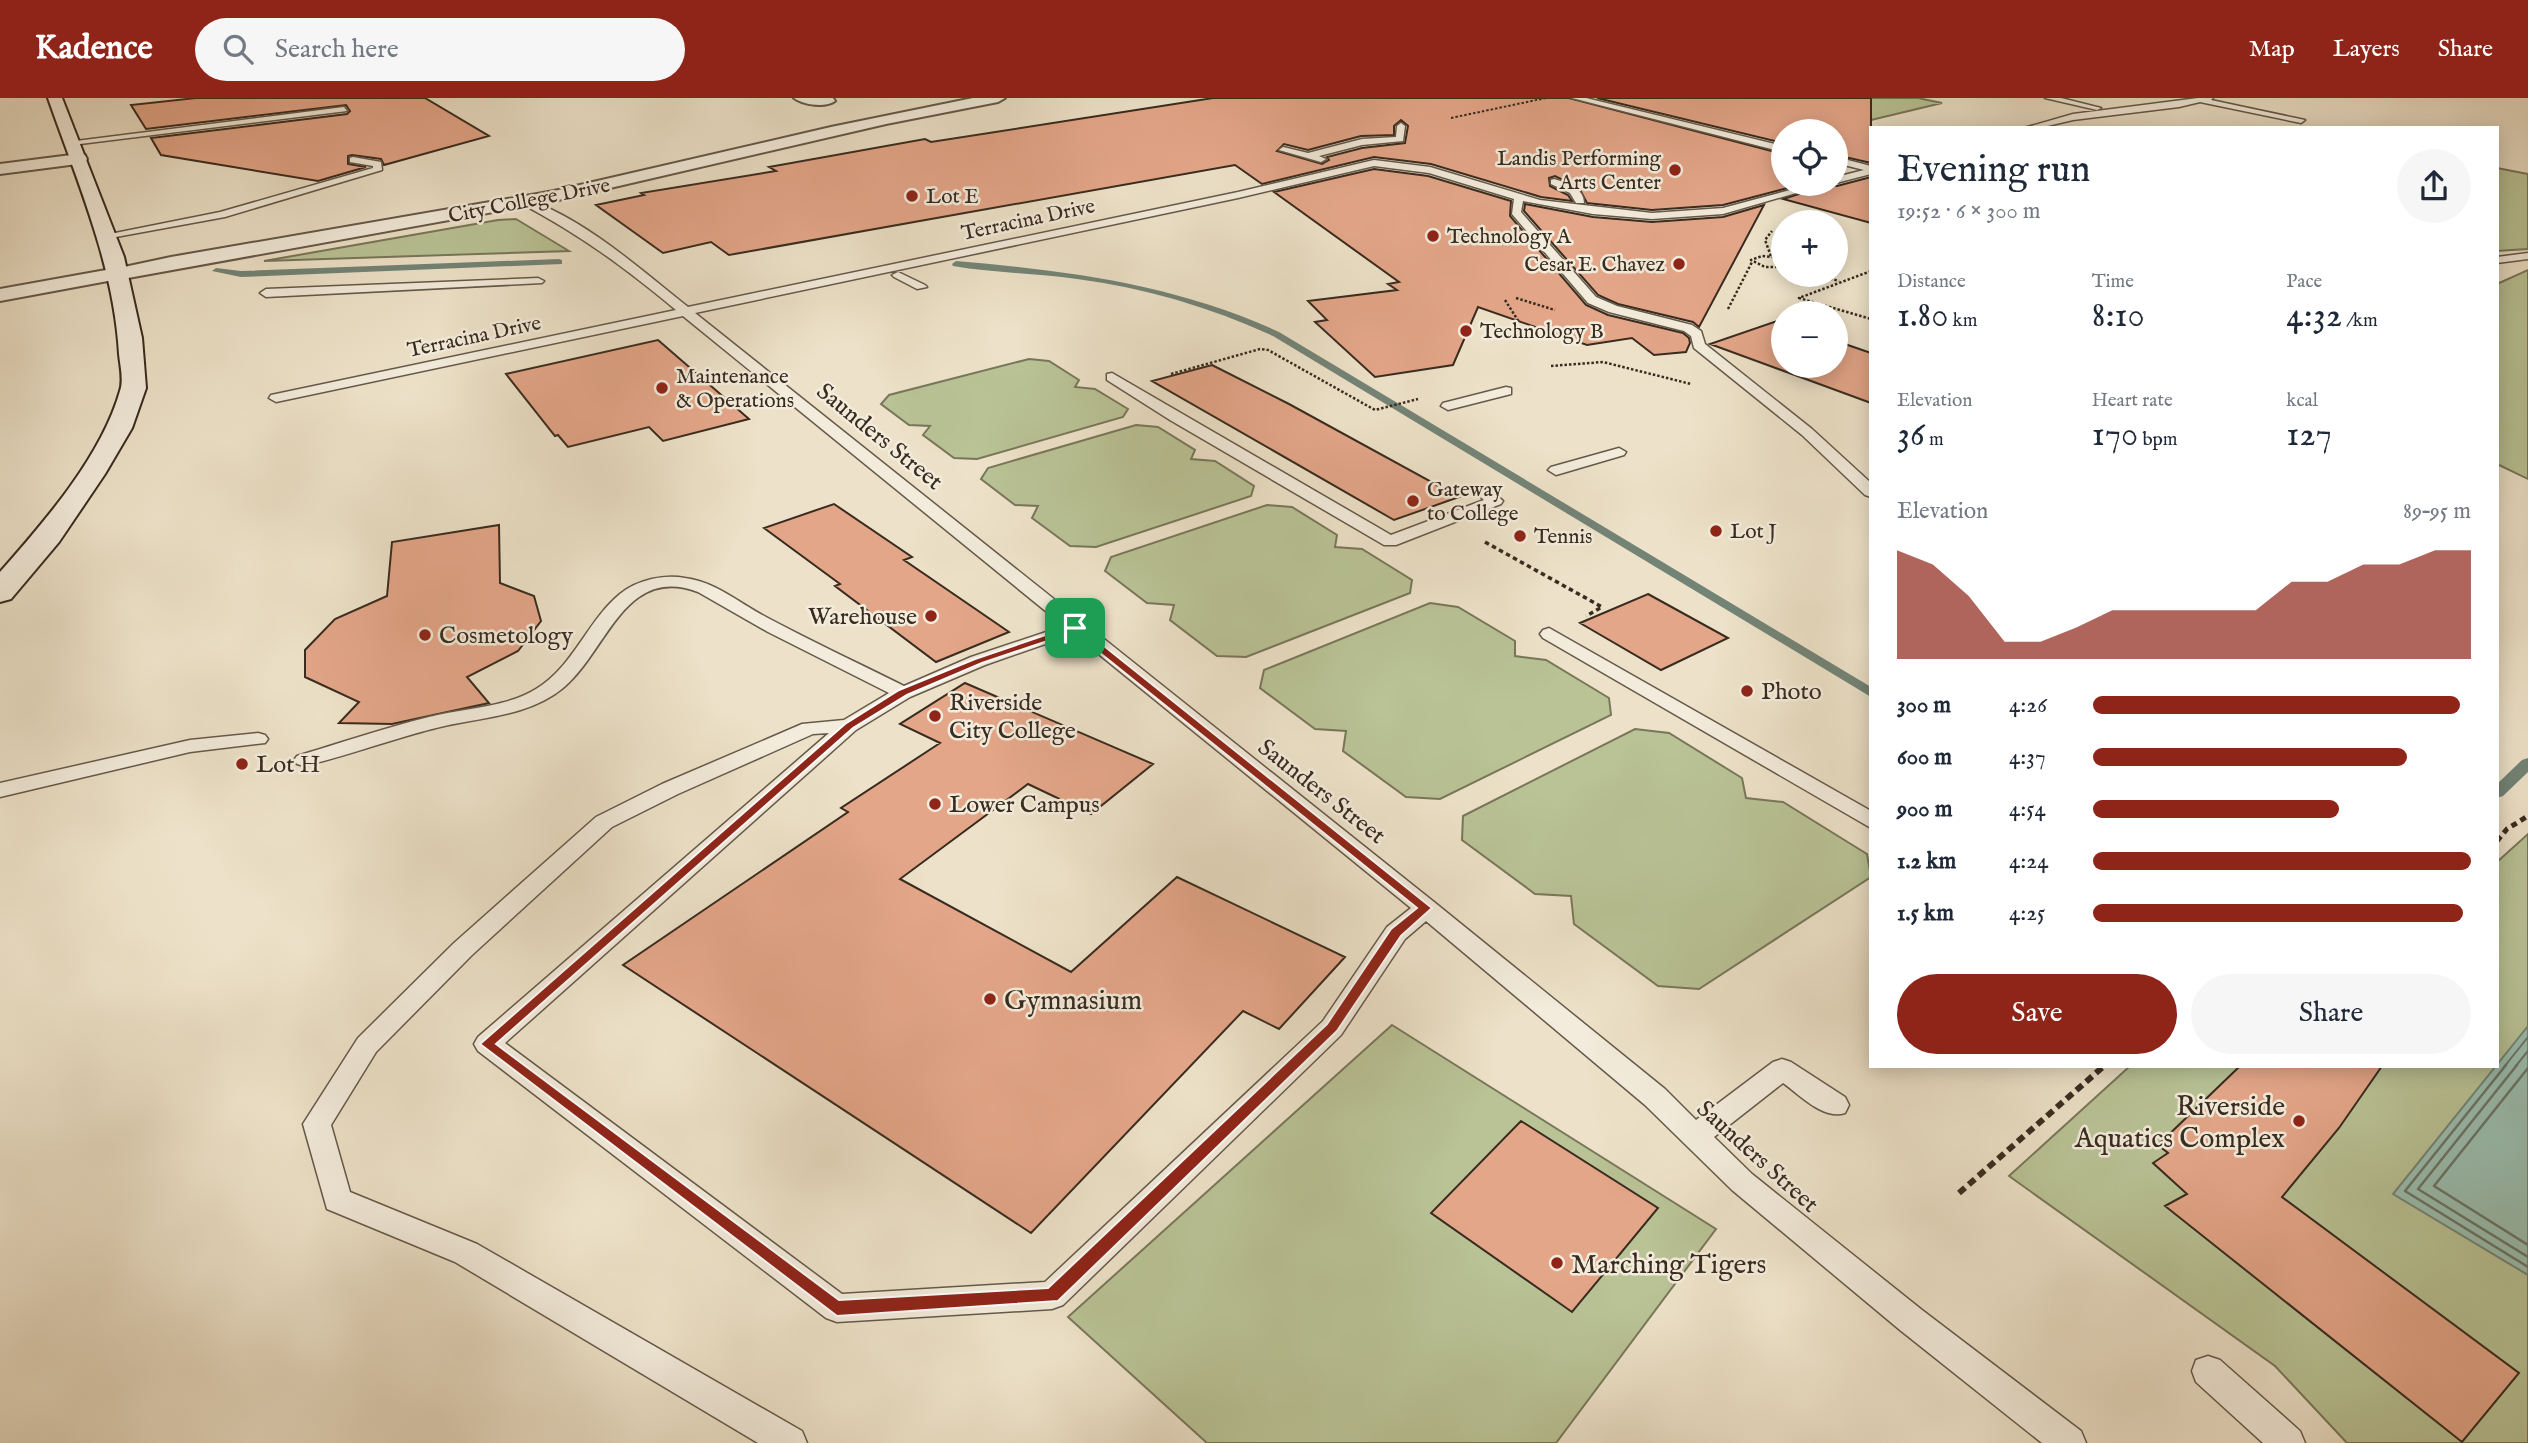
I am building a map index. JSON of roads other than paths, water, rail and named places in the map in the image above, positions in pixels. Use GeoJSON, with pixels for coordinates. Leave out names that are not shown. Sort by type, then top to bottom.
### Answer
{"type":"FeatureCollection","features":[{"type":"Feature","properties":{"kind":"main road"},"geometry":{"type":"LineString","coordinates":[[0,592],[48,536],[91,474],[119,428],[134,388],[132,353],[114,257],[55,98]]}},
{"type":"Feature","properties":{"kind":"main road"},"geometry":{"type":"LineString","coordinates":[[801,98],[828,101]]}},
{"type":"Feature","properties":{"kind":"main road","name":"City College Drive"},"geometry":{"type":"LineString","coordinates":[[0,295],[526,202],[707,162],[827,131],[938,107],[998,98]]}},
{"type":"Feature","properties":{"kind":"main road"},"geometry":{"type":"LineString","coordinates":[[0,169],[75,151]]}},
{"type":"Feature","properties":{"kind":"lane"},"geometry":{"type":"LineString","coordinates":[[1576,98],[1771,146]]}},
{"type":"Feature","properties":{"kind":"lane"},"geometry":{"type":"LineString","coordinates":[[2049,98],[2112,111]]}},
{"type":"Feature","properties":{"kind":"lane"},"geometry":{"type":"LineString","coordinates":[[2036,126],[2073,117],[2204,99],[2301,120]]}},
{"type":"Feature","properties":{"kind":"lane"},"geometry":{"type":"LineString","coordinates":[[75,151],[344,109]]}},
{"type":"Feature","properties":{"kind":"lane"},"geometry":{"type":"LineString","coordinates":[[1307,156],[1362,142],[1405,139],[1401,126]]}},
{"type":"Feature","properties":{"kind":"lane"},"geometry":{"type":"LineString","coordinates":[[1283,150],[1353,168]]}},
{"type":"Feature","properties":{"kind":"lane"},"geometry":{"type":"LineString","coordinates":[[1374,163],[1396,155]]}},
{"type":"Feature","properties":{"kind":"lane"},"geometry":{"type":"LineString","coordinates":[[105,236],[221,215],[377,170],[379,164],[353,160]]}},
{"type":"Feature","properties":{"kind":"lane","name":"Terracina Drive"},"geometry":{"type":"LineString","coordinates":[[276,398],[1264,189],[1374,163],[1430,170],[1519,199],[1593,212],[1652,216],[1710,213],[1773,196]]}},
{"type":"Feature","properties":{"kind":"lane"},"geometry":{"type":"LineString","coordinates":[[1848,163],[1869,169]]}},
{"type":"Feature","properties":{"kind":"lane"},"geometry":{"type":"LineString","coordinates":[[1848,176],[1869,171]]}},
{"type":"Feature","properties":{"kind":"lane"},"geometry":{"type":"LineString","coordinates":[[1553,181],[1571,189],[1580,201]]}},
{"type":"Feature","properties":{"kind":"lane"},"geometry":{"type":"LineString","coordinates":[[1519,199],[1516,212],[1592,300],[1613,309],[1688,328],[1697,334],[1699,345],[1807,432],[1869,490]]}},
{"type":"Feature","properties":{"kind":"lane"},"geometry":{"type":"LineString","coordinates":[[1558,207],[1566,202],[1580,201],[1593,206],[1593,212]]}},
{"type":"Feature","properties":{"kind":"lane","name":"Saunders Street"},"geometry":{"type":"LineString","coordinates":[[526,202],[598,242],[1426,908],[1655,1097],[1742,1182],[2069,1443]]}},
{"type":"Feature","properties":{"kind":"lane"},"geometry":{"type":"LineString","coordinates":[[2499,260],[2528,256]]}},
{"type":"Feature","properties":{"kind":"lane"},"geometry":{"type":"LineString","coordinates":[[898,275],[920,287]]}},
{"type":"Feature","properties":{"kind":"lane"},"geometry":{"type":"LineString","coordinates":[[266,293],[538,281]]}},
{"type":"Feature","properties":{"kind":"lane"},"geometry":{"type":"LineString","coordinates":[[1112,377],[1175,417],[1390,541],[1495,501],[1481,490]]}},
{"type":"Feature","properties":{"kind":"lane"},"geometry":{"type":"LineString","coordinates":[[1448,406],[1506,391]]}},
{"type":"Feature","properties":{"kind":"lane"},"geometry":{"type":"LineString","coordinates":[[1556,470],[1619,452]]}},
{"type":"Feature","properties":{"kind":"lane"},"geometry":{"type":"LineString","coordinates":[[304,760],[444,719],[522,703],[539,696],[562,680],[573,668],[625,599],[647,586],[659,583],[686,583],[707,590],[755,618],[903,693]]}},
{"type":"Feature","properties":{"kind":"lane"},"geometry":{"type":"LineString","coordinates":[[1075,628],[978,661],[903,693],[849,726],[487,1044],[837,1308],[1052,1295],[1332,1028],[1396,933],[1426,908]]}},
{"type":"Feature","properties":{"kind":"lane"},"geometry":{"type":"LineString","coordinates":[[1549,634],[1869,820]]}},
{"type":"Feature","properties":{"kind":"lane"},"geometry":{"type":"LineString","coordinates":[[790,1443],[466,1253],[337,1200],[317,1124],[367,1045],[463,949],[604,822],[670,789],[809,728],[849,726]]}},
{"type":"Feature","properties":{"kind":"lane"},"geometry":{"type":"LineString","coordinates":[[0,790],[190,746],[258,739]]}},
{"type":"Feature","properties":{"kind":"lane"},"geometry":{"type":"LineString","coordinates":[[1695,1136],[1782,1069],[1835,1105]]}},
{"type":"Feature","properties":{"kind":"lane"},"geometry":{"type":"LineString","coordinates":[[2208,1371],[2288,1443]]}},
{"type":"Feature","properties":{"kind":"water"},"geometry":{"type":"Polygon","coordinates":[[[2528,1026],[2528,1275],[2393,1194],[2494,1068],[2499,1068],[2499,1062],[2528,1026]]]}},
{"type":"Feature","properties":{"kind":"waterway"},"geometry":{"type":"LineString","coordinates":[[216,271],[241,274],[559,262]]}},
{"type":"Feature","properties":{"kind":"waterway"},"geometry":{"type":"LineString","coordinates":[[956,264],[1120,283],[1200,303],[1276,334],[1391,403]]}},
{"type":"Feature","properties":{"kind":"waterway"},"geometry":{"type":"LineString","coordinates":[[1396,406],[1869,692]]}},
{"type":"Feature","properties":{"kind":"waterway"},"geometry":{"type":"LineString","coordinates":[[2499,791],[2528,763]]}},
{"type":"Feature","properties":{"kind":"place","name":"Landis Performing Arts Center"},"geometry":{"type":"Point","coordinates":[1675,170]}},
{"type":"Feature","properties":{"kind":"place","name":"Lot E"},"geometry":{"type":"Point","coordinates":[912,196]}},
{"type":"Feature","properties":{"kind":"place","name":"Technology A"},"geometry":{"type":"Point","coordinates":[1433,236]}},
{"type":"Feature","properties":{"kind":"place","name":"Cesar E. Chavez"},"geometry":{"type":"Point","coordinates":[1679,264]}},
{"type":"Feature","properties":{"kind":"place","name":"Technology B"},"geometry":{"type":"Point","coordinates":[1466,331]}},
{"type":"Feature","properties":{"kind":"place","name":"Maintenance & Operations"},"geometry":{"type":"Point","coordinates":[662,388]}},
{"type":"Feature","properties":{"kind":"place","name":"Gateway to College"},"geometry":{"type":"Point","coordinates":[1413,501]}},
{"type":"Feature","properties":{"kind":"place","name":"Lot J"},"geometry":{"type":"Point","coordinates":[1716,531]}},
{"type":"Feature","properties":{"kind":"place","name":"Tennis"},"geometry":{"type":"Point","coordinates":[1520,536]}},
{"type":"Feature","properties":{"kind":"place","name":"Warehouse"},"geometry":{"type":"Point","coordinates":[931,616]}},
{"type":"Feature","properties":{"kind":"place","name":"Cosmetology"},"geometry":{"type":"Point","coordinates":[425,635]}},
{"type":"Feature","properties":{"kind":"place","name":"Photo"},"geometry":{"type":"Point","coordinates":[1747,691]}},
{"type":"Feature","properties":{"kind":"place","name":"Riverside City College"},"geometry":{"type":"Point","coordinates":[935,716]}},
{"type":"Feature","properties":{"kind":"place","name":"Lot H"},"geometry":{"type":"Point","coordinates":[242,764]}},
{"type":"Feature","properties":{"kind":"place","name":"Lower Campus"},"geometry":{"type":"Point","coordinates":[935,804]}},
{"type":"Feature","properties":{"kind":"place","name":"Gymnasium"},"geometry":{"type":"Point","coordinates":[990,999]}},
{"type":"Feature","properties":{"kind":"place","name":"Riverside Aquatics Complex"},"geometry":{"type":"Point","coordinates":[2299,1121]}},
{"type":"Feature","properties":{"kind":"place","name":"Marching Tigers"},"geometry":{"type":"Point","coordinates":[1557,1263]}}]}
